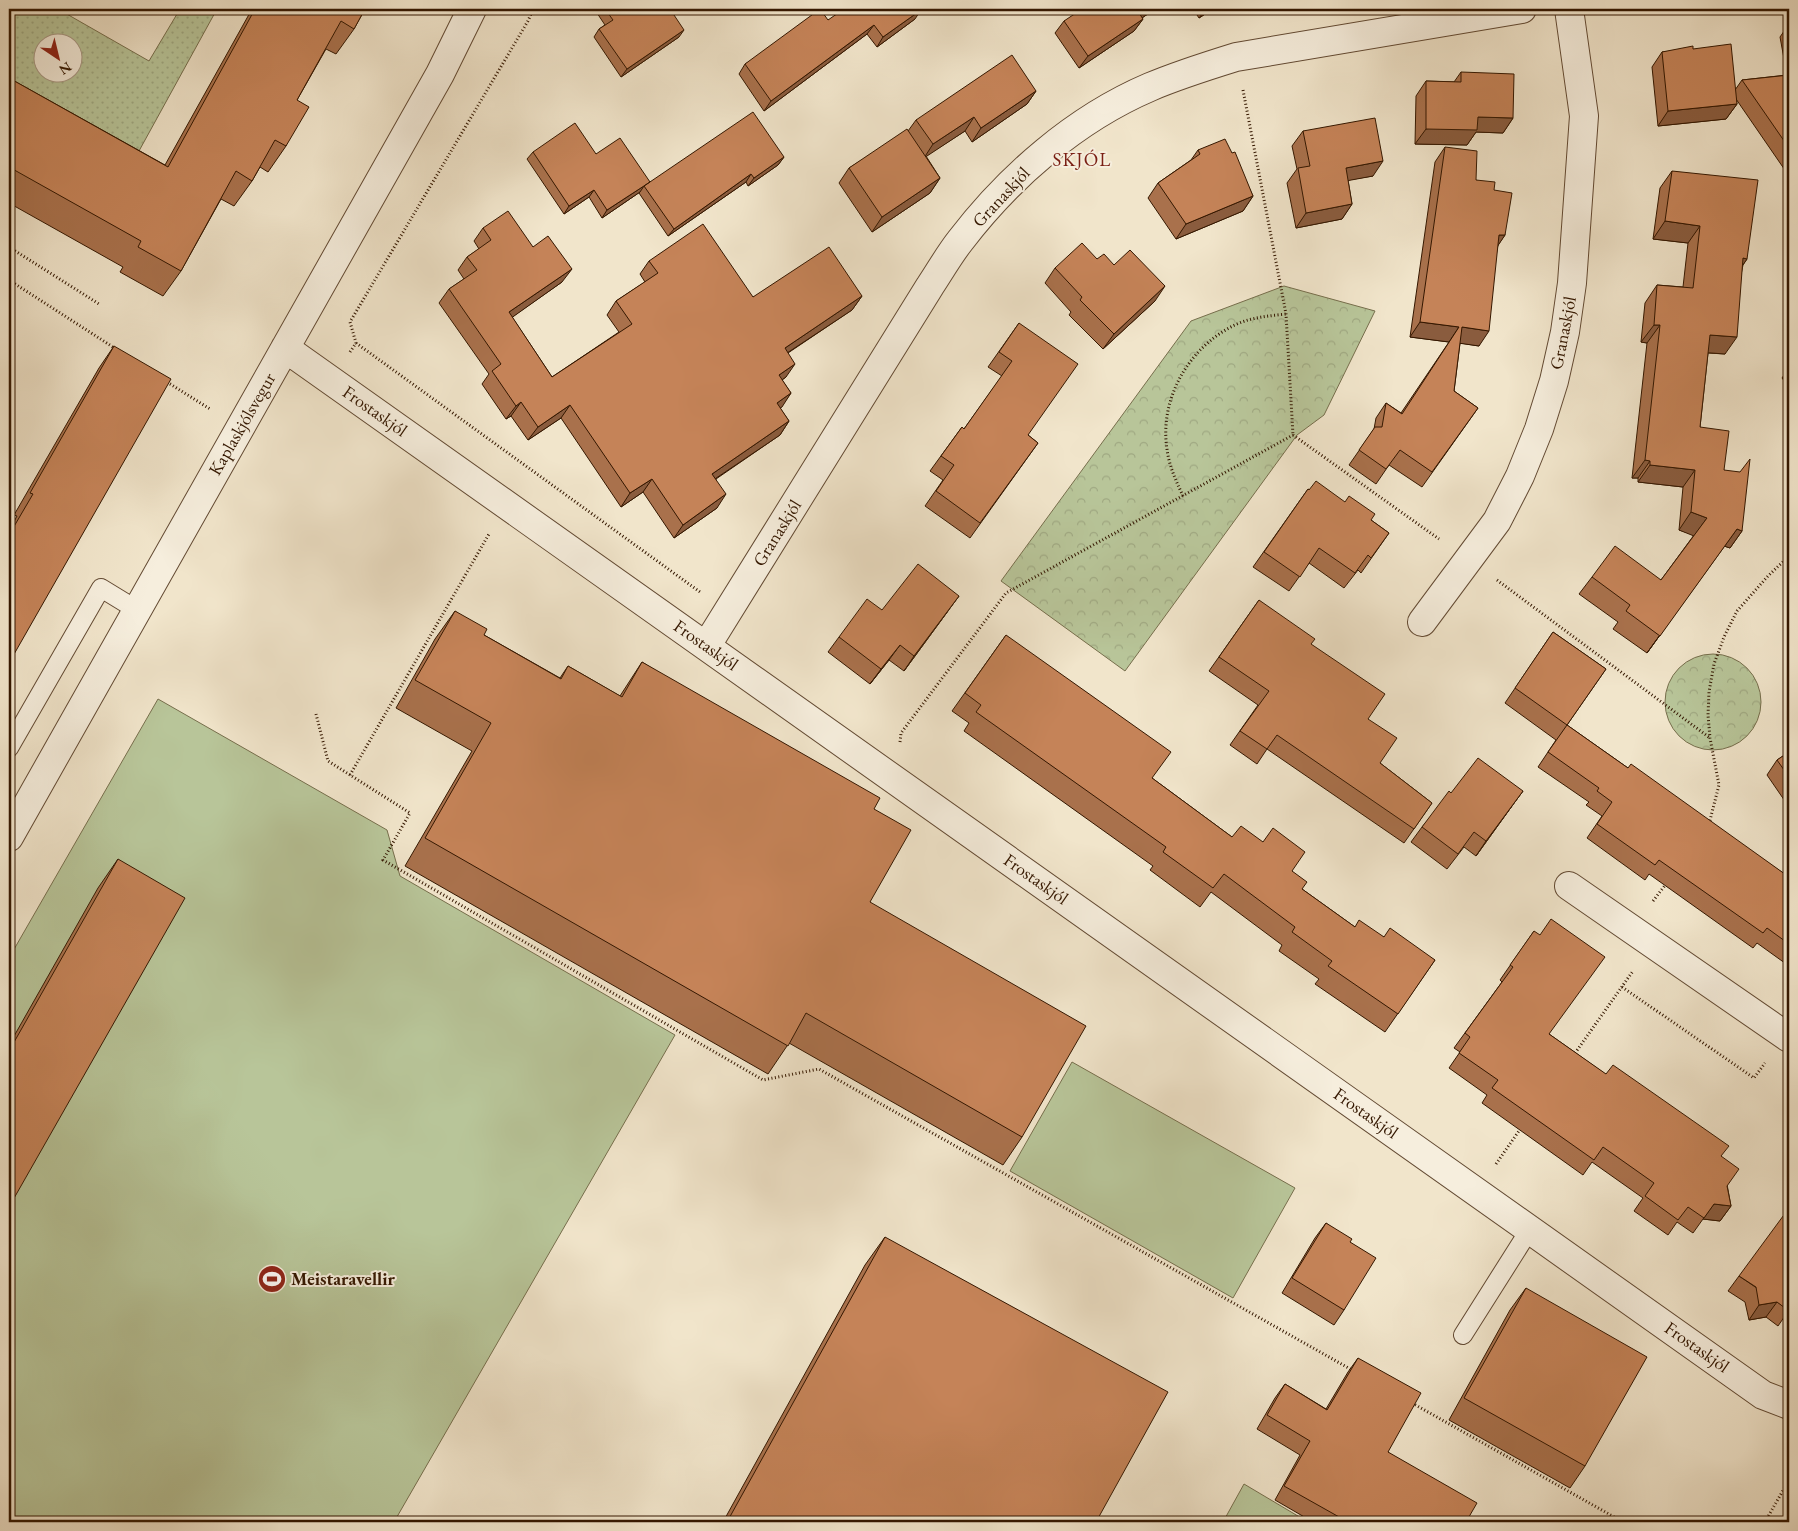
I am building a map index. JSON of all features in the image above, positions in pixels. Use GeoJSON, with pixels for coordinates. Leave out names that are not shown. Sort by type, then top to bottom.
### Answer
{"type":"FeatureCollection","features":[{"type":"Feature","properties":{"kind":"street","name":"Kaplaskjólsvegur"},"geometry":{"type":"LineString","coordinates":[[9,837],[440,74],[472,9]]}},
{"type":"Feature","properties":{"kind":"street","name":"Granaskjól"},"geometry":{"type":"LineString","coordinates":[[706,645],[930,286],[960,242],[993,201],[1031,164],[1068,135],[1107,110],[1148,88],[1192,70],[1236,57],[1522,9]]}},
{"type":"Feature","properties":{"kind":"street","name":"Granaskjól"},"geometry":{"type":"LineString","coordinates":[[1422,622],[1497,521],[1520,476],[1539,429],[1554,381],[1572,284],[1584,116],[1569,9]]}},
{"type":"Feature","properties":{"kind":"street","name":"Frostaskjól"},"geometry":{"type":"LineString","coordinates":[[285,348],[1763,1395],[1789,1405]]}},
{"type":"Feature","properties":{"kind":"street"},"geometry":{"type":"LineString","coordinates":[[1569,886],[1787,1036]]}},
{"type":"Feature","properties":{"kind":"lane"},"geometry":{"type":"LineString","coordinates":[[9,748],[101,588],[137,610]]}},
{"type":"Feature","properties":{"kind":"lane"},"geometry":{"type":"LineString","coordinates":[[1463,1336],[1530,1229]]}},
{"type":"Feature","properties":{"kind":"path"},"geometry":{"type":"LineString","coordinates":[[533,9],[528,21],[350,322],[356,343],[728,611]]}},
{"type":"Feature","properties":{"kind":"path"},"geometry":{"type":"LineString","coordinates":[[1236,57],[1286,314],[1293,435]]}},
{"type":"Feature","properties":{"kind":"path"},"geometry":{"type":"LineString","coordinates":[[9,247],[99,304]]}},
{"type":"Feature","properties":{"kind":"path"},"geometry":{"type":"LineString","coordinates":[[9,280],[117,350]]}},
{"type":"Feature","properties":{"kind":"path"},"geometry":{"type":"LineString","coordinates":[[1184,496],[1172,474],[1166,448],[1166,423],[1171,398],[1181,374],[1196,354],[1215,337],[1237,324],[1261,316],[1286,314]]}},
{"type":"Feature","properties":{"kind":"path"},"geometry":{"type":"LineString","coordinates":[[330,379],[356,343]]}},
{"type":"Feature","properties":{"kind":"path"},"geometry":{"type":"LineString","coordinates":[[166,382],[212,411]]}},
{"type":"Feature","properties":{"kind":"path"},"geometry":{"type":"LineString","coordinates":[[1293,435],[1468,560],[1710,738]]}},
{"type":"Feature","properties":{"kind":"path"},"geometry":{"type":"LineString","coordinates":[[886,772],[900,753],[901,733],[1006,593],[1293,435]]}},
{"type":"Feature","properties":{"kind":"path"},"geometry":{"type":"LineString","coordinates":[[350,775],[506,503]]}},
{"type":"Feature","properties":{"kind":"path"},"geometry":{"type":"LineString","coordinates":[[1704,830],[1710,821],[1719,785],[1710,738],[1708,715],[1709,692],[1714,664],[1724,637],[1737,611],[1768,576],[1789,556]]}},
{"type":"Feature","properties":{"kind":"path"},"geometry":{"type":"LineString","coordinates":[[316,714],[328,761],[410,814],[383,860],[764,1080],[819,1069],[1355,1371]]}},
{"type":"Feature","properties":{"kind":"path"},"geometry":{"type":"LineString","coordinates":[[1571,1058],[1622,987],[1670,878]]}},
{"type":"Feature","properties":{"kind":"path"},"geometry":{"type":"LineString","coordinates":[[1622,987],[1754,1078],[1787,1036]]}},
{"type":"Feature","properties":{"kind":"path"},"geometry":{"type":"LineString","coordinates":[[1477,1191],[1527,1120]]}},
{"type":"Feature","properties":{"kind":"path"},"geometry":{"type":"LineString","coordinates":[[1407,1400],[1623,1522]]}},
{"type":"Feature","properties":{"kind":"path"},"geometry":{"type":"LineString","coordinates":[[1765,1522],[1789,1480]]}},
{"type":"Feature","properties":{"kind":"green space"},"geometry":{"type":"Polygon","coordinates":[[[9,9],[58,9],[149,61],[180,9],[217,9],[128,171],[9,105],[9,9]]]}},
{"type":"Feature","properties":{"kind":"green space"},"geometry":{"type":"Polygon","coordinates":[[[1284,286],[1375,311],[1324,415],[1297,435],[1125,671],[1001,581],[1191,321],[1284,286]]]}},
{"type":"Feature","properties":{"kind":"green space"},"geometry":{"type":"Polygon","coordinates":[[[1713,654],[1731,657],[1747,668],[1758,684],[1761,702],[1758,720],[1747,736],[1731,747],[1713,750],[1695,747],[1679,736],[1668,720],[1665,702],[1668,684],[1679,668],[1695,657],[1713,654]]]}},
{"type":"Feature","properties":{"kind":"green space","name":"Meistaravellir"},"geometry":{"type":"Polygon","coordinates":[[[158,699],[387,830],[400,876],[675,1035],[394,1522],[9,1522],[9,958],[158,699]]]}},
{"type":"Feature","properties":{"kind":"green space"},"geometry":{"type":"Polygon","coordinates":[[[1072,1062],[1295,1188],[1233,1298],[1010,1171],[1072,1062]]]}},
{"type":"Feature","properties":{"kind":"green space"},"geometry":{"type":"Polygon","coordinates":[[[1244,1484],[1308,1522],[1223,1522],[1244,1484]]]}},
{"type":"Feature","properties":{"kind":"building"},"geometry":{"type":"Polygon","coordinates":[[[255,9],[365,9],[354,29],[341,21],[297,100],[309,107],[286,146],[275,140],[252,181],[236,171],[181,271],[138,247],[141,241],[9,167],[9,78],[168,167],[255,9]]]}},
{"type":"Feature","properties":{"kind":"building"},"geometry":{"type":"Polygon","coordinates":[[[605,9],[670,9],[684,30],[627,69],[599,29],[613,20],[605,9]]]}},
{"type":"Feature","properties":{"kind":"building"},"geometry":{"type":"Polygon","coordinates":[[[820,9],[828,20],[844,9],[921,10],[883,37],[874,25],[771,101],[745,64],[820,9]]]}},
{"type":"Feature","properties":{"kind":"building"},"geometry":{"type":"Polygon","coordinates":[[[1082,9],[1146,9],[1139,13],[1143,19],[1088,56],[1064,21],[1082,9]]]}},
{"type":"Feature","properties":{"kind":"building"},"geometry":{"type":"Polygon","coordinates":[[[1731,44],[1737,104],[1668,111],[1662,52],[1693,46],[1693,49],[1731,44]]]}},
{"type":"Feature","properties":{"kind":"building"},"geometry":{"type":"Polygon","coordinates":[[[1012,55],[1036,91],[981,128],[974,117],[933,144],[916,120],[1012,55]]]}},
{"type":"Feature","properties":{"kind":"building"},"geometry":{"type":"Polygon","coordinates":[[[1461,72],[1514,74],[1513,118],[1478,117],[1477,130],[1426,129],[1426,81],[1461,82],[1461,72]]]}},
{"type":"Feature","properties":{"kind":"building"},"geometry":{"type":"Polygon","coordinates":[[[1789,75],[1789,148],[1742,80],[1789,75]]]}},
{"type":"Feature","properties":{"kind":"building"},"geometry":{"type":"Polygon","coordinates":[[[753,112],[784,157],[754,178],[751,174],[674,229],[644,186],[753,112]]]}},
{"type":"Feature","properties":{"kind":"building"},"geometry":{"type":"Polygon","coordinates":[[[1375,118],[1383,161],[1346,168],[1352,204],[1306,213],[1298,168],[1310,166],[1303,131],[1375,118]]]}},
{"type":"Feature","properties":{"kind":"building"},"geometry":{"type":"Polygon","coordinates":[[[575,123],[596,154],[620,138],[650,182],[607,210],[594,190],[569,206],[533,152],[575,123]]]}},
{"type":"Feature","properties":{"kind":"building"},"geometry":{"type":"Polygon","coordinates":[[[907,129],[940,178],[882,217],[849,168],[907,129]]]}},
{"type":"Feature","properties":{"kind":"building"},"geometry":{"type":"Polygon","coordinates":[[[1225,139],[1232,153],[1235,152],[1253,196],[1186,224],[1158,183],[1200,154],[1198,150],[1225,139]]]}},
{"type":"Feature","properties":{"kind":"building"},"geometry":{"type":"Polygon","coordinates":[[[1445,147],[1477,151],[1476,180],[1495,182],[1494,190],[1512,193],[1505,235],[1499,235],[1489,331],[1462,327],[1454,391],[1478,408],[1432,472],[1400,450],[1386,469],[1359,450],[1375,427],[1382,427],[1386,403],[1402,414],[1459,327],[1420,322],[1445,147]]]}},
{"type":"Feature","properties":{"kind":"building"},"geometry":{"type":"Polygon","coordinates":[[[1672,171],[1758,180],[1747,259],[1743,258],[1737,337],[1710,335],[1700,427],[1729,431],[1724,470],[1740,472],[1750,459],[1742,531],[1737,529],[1660,636],[1626,611],[1630,605],[1592,577],[1615,546],[1661,580],[1707,518],[1691,512],[1695,470],[1650,465],[1650,461],[1645,460],[1660,325],[1654,325],[1657,285],[1693,288],[1700,226],[1665,221],[1672,171]]]}},
{"type":"Feature","properties":{"kind":"building"},"geometry":{"type":"Polygon","coordinates":[[[508,211],[533,247],[548,236],[572,269],[509,312],[552,377],[632,324],[616,301],[658,273],[649,261],[703,224],[753,297],[829,247],[862,296],[785,348],[795,364],[779,375],[791,393],[777,403],[789,421],[712,474],[726,494],[683,525],[652,479],[630,493],[570,405],[538,427],[521,402],[516,406],[492,371],[501,364],[449,289],[477,270],[467,257],[491,240],[483,228],[508,211]]]}},
{"type":"Feature","properties":{"kind":"building"},"geometry":{"type":"Polygon","coordinates":[[[1082,243],[1097,259],[1104,254],[1114,265],[1130,250],[1165,286],[1114,334],[1080,300],[1082,297],[1055,268],[1082,243]]]}},
{"type":"Feature","properties":{"kind":"building"},"geometry":{"type":"Polygon","coordinates":[[[1019,323],[1078,364],[1028,435],[1038,443],[980,523],[936,491],[954,465],[941,456],[962,427],[964,429],[1012,361],[999,352],[1019,323]]]}},
{"type":"Feature","properties":{"kind":"building"},"geometry":{"type":"Polygon","coordinates":[[[114,346],[171,379],[9,663],[9,535],[33,494],[30,493],[114,346]]]}},
{"type":"Feature","properties":{"kind":"building"},"geometry":{"type":"Polygon","coordinates":[[[1316,481],[1345,502],[1349,496],[1375,514],[1371,520],[1389,533],[1371,558],[1368,555],[1355,573],[1319,548],[1300,577],[1264,552],[1308,489],[1316,481]]]}},
{"type":"Feature","properties":{"kind":"building"},"geometry":{"type":"Polygon","coordinates":[[[918,564],[959,596],[914,656],[900,645],[881,669],[839,637],[867,599],[882,610],[918,564]]]}},
{"type":"Feature","properties":{"kind":"building"},"geometry":{"type":"Polygon","coordinates":[[[1259,600],[1315,639],[1311,644],[1385,694],[1368,719],[1397,738],[1380,763],[1432,803],[1414,829],[1277,735],[1267,749],[1240,731],[1269,691],[1219,657],[1259,600]]]}},
{"type":"Feature","properties":{"kind":"building"},"geometry":{"type":"Polygon","coordinates":[[[455,611],[487,629],[484,635],[561,679],[568,666],[622,697],[642,662],[880,798],[874,809],[911,830],[870,902],[1086,1026],[1022,1137],[806,1013],[788,1046],[425,838],[491,723],[415,680],[455,611]]]}},
{"type":"Feature","properties":{"kind":"building"},"geometry":{"type":"Polygon","coordinates":[[[1553,632],[1606,669],[1567,725],[1515,688],[1553,632]]]}},
{"type":"Feature","properties":{"kind":"building"},"geometry":{"type":"Polygon","coordinates":[[[1006,635],[1171,752],[1152,778],[1232,837],[1241,826],[1263,842],[1273,828],[1305,852],[1292,871],[1307,882],[1302,889],[1355,927],[1359,920],[1384,937],[1390,928],[1435,960],[1398,1014],[1328,966],[1332,961],[1292,932],[1295,927],[1224,874],[1213,888],[1163,852],[1166,847],[976,712],[981,705],[965,693],[1006,635]]]}},
{"type":"Feature","properties":{"kind":"building"},"geometry":{"type":"Polygon","coordinates":[[[1567,725],[1628,768],[1631,764],[1789,877],[1789,944],[1767,928],[1763,933],[1659,860],[1655,865],[1597,824],[1612,802],[1597,791],[1599,788],[1548,752],[1567,725]]]}},
{"type":"Feature","properties":{"kind":"building"},"geometry":{"type":"Polygon","coordinates":[[[1789,752],[1789,777],[1777,760],[1789,752]]]}},
{"type":"Feature","properties":{"kind":"building"},"geometry":{"type":"Polygon","coordinates":[[[1478,758],[1523,791],[1486,841],[1474,832],[1458,854],[1422,827],[1449,791],[1451,793],[1478,758]]]}},
{"type":"Feature","properties":{"kind":"building"},"geometry":{"type":"Polygon","coordinates":[[[118,859],[185,898],[9,1207],[9,1051],[118,859]]]}},
{"type":"Feature","properties":{"kind":"building"},"geometry":{"type":"Polygon","coordinates":[[[1551,919],[1605,957],[1549,1034],[1606,1074],[1613,1065],[1729,1146],[1721,1156],[1739,1169],[1727,1186],[1731,1206],[1714,1204],[1704,1218],[1688,1207],[1678,1220],[1645,1196],[1654,1183],[1603,1147],[1594,1160],[1492,1088],[1498,1080],[1459,1053],[1470,1037],[1465,1033],[1513,967],[1510,965],[1534,931],[1540,935],[1551,919]]]}},
{"type":"Feature","properties":{"kind":"building"},"geometry":{"type":"Polygon","coordinates":[[[1789,1208],[1789,1311],[1777,1302],[1759,1305],[1756,1287],[1739,1276],[1789,1208]]]}},
{"type":"Feature","properties":{"kind":"building"},"geometry":{"type":"Polygon","coordinates":[[[1326,1223],[1352,1239],[1350,1242],[1376,1258],[1344,1310],[1292,1278],[1326,1223]]]}},
{"type":"Feature","properties":{"kind":"building"},"geometry":{"type":"Polygon","coordinates":[[[885,1237],[1168,1392],[1096,1522],[727,1522],[885,1237]]]}},
{"type":"Feature","properties":{"kind":"building"},"geometry":{"type":"Polygon","coordinates":[[[1526,1288],[1647,1357],[1585,1466],[1464,1398],[1526,1288]]]}},
{"type":"Feature","properties":{"kind":"building"},"geometry":{"type":"Polygon","coordinates":[[[1358,1358],[1421,1393],[1388,1452],[1477,1503],[1466,1522],[1348,1522],[1284,1486],[1310,1441],[1267,1415],[1285,1384],[1327,1410],[1358,1358]]]}},
{"type":"Feature","properties":{"kind":"place","name":"Meistaravellir"},"geometry":{"type":"Point","coordinates":[272,1279]}},
{"type":"Feature","properties":{"kind":"district","name":"SKJÓL"},"geometry":{"type":"Point","coordinates":[1082,159]}}]}
